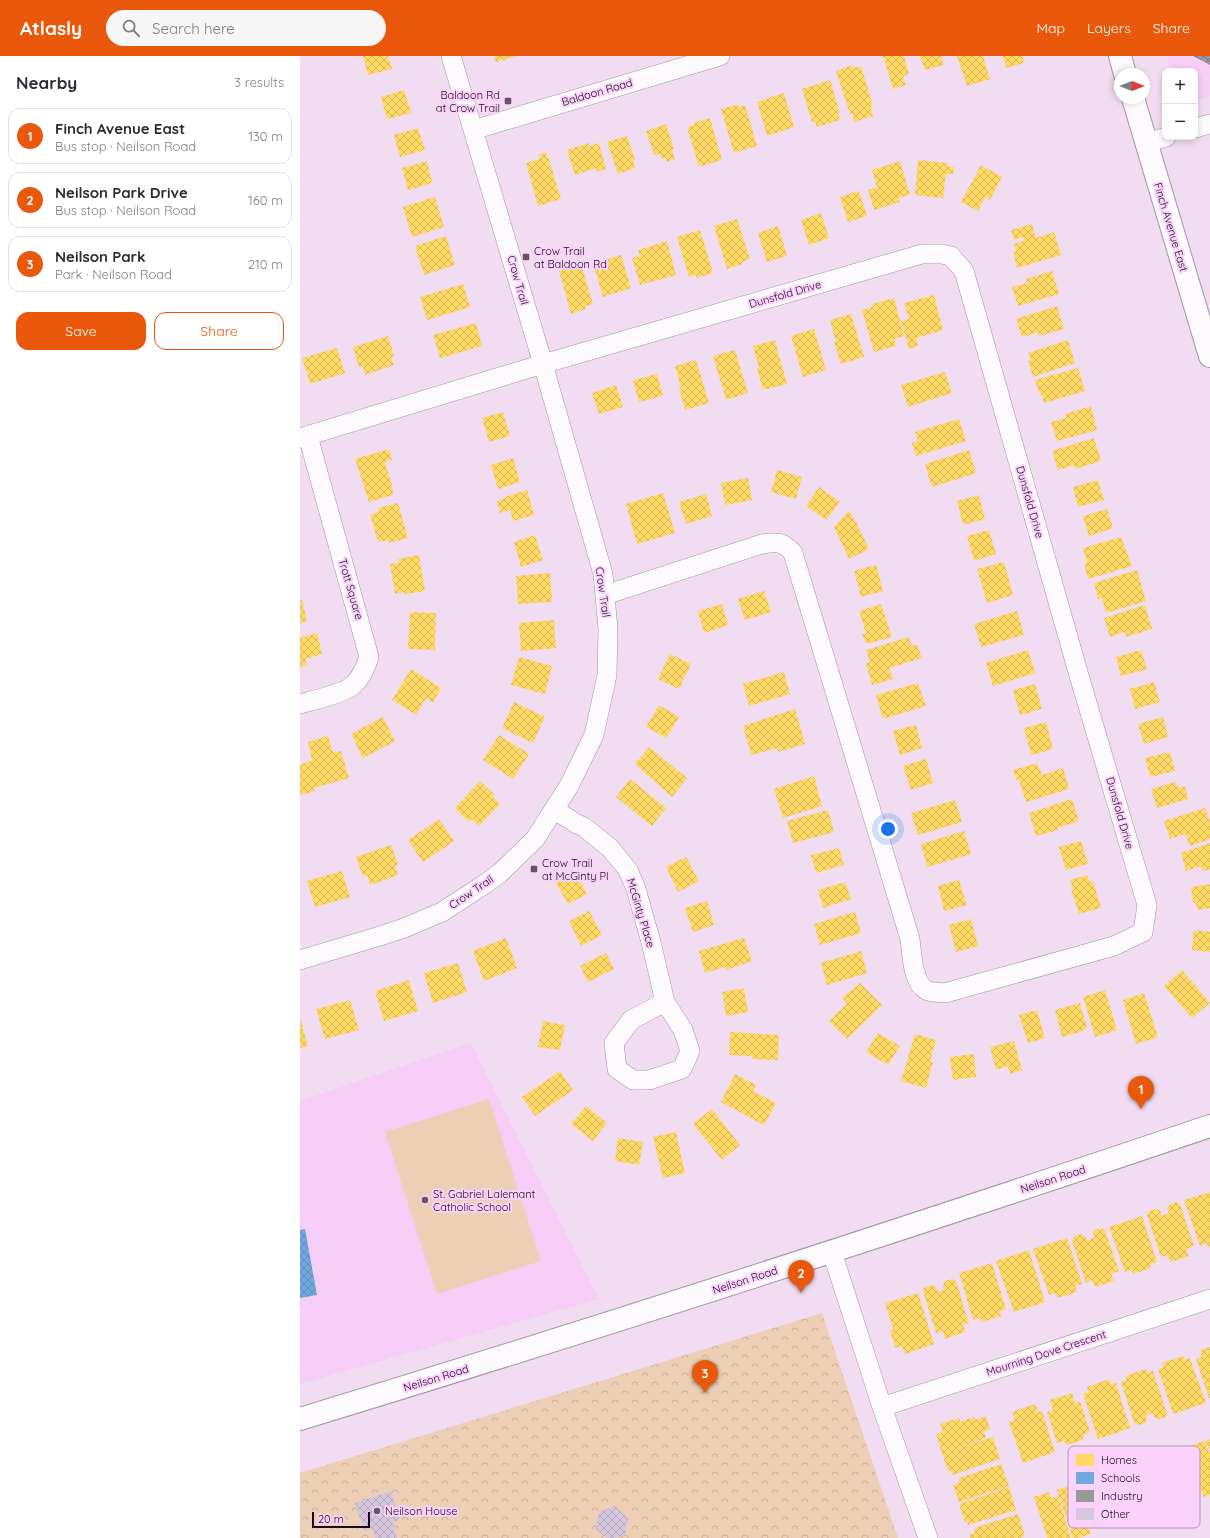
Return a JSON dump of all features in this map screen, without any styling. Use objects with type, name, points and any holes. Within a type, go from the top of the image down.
[{"type":"main road","points":[[1120,56],[1123,68]]},
{"type":"main road","name":"Finch Avenue East","points":[[1136,104],[1156,140],[1210,356]]},
{"type":"main road","name":"Neilson Road","points":[[300,1419],[495,1360],[832,1252],[1210,1126]]},
{"type":"street","name":"Crow Trail","points":[[300,960],[404,928],[442,912],[486,884],[536,839],[570,786],[594,735],[607,675],[608,629],[603,574],[451,56]]},
{"type":"street","name":"Baldoon Road","points":[[473,130],[720,56]]},
{"type":"street","points":[[1198,127],[1210,124]]},
{"type":"street","name":"Dunsfold Drive","points":[[542,364],[922,254],[942,254],[951,256],[964,271],[1078,671],[1147,905],[1143,932],[1114,946],[945,992],[926,990],[920,984],[914,971],[910,939],[793,554],[787,547],[778,542],[762,544],[605,595]]},
{"type":"street","name":"Trott Square","points":[[300,704],[348,689],[358,680],[365,670],[369,657],[304,437],[542,364]]},
{"type":"street","name":"McGinty Place","points":[[555,810],[576,824],[584,827],[610,848],[628,870],[636,890],[651,942],[665,1002],[683,1030],[690,1051],[682,1069],[649,1080],[633,1080],[617,1069],[614,1043],[631,1020],[665,1002]]},
{"type":"street","points":[[832,1252],[882,1407],[928,1538]]},
{"type":"street","name":"Mourning Dove Crescent","points":[[882,1407],[1210,1299]]},
{"type":"shaded area","points":[[1167,56],[1210,56],[1210,96],[1198,100],[1198,68],[1170,68]]},
{"type":"shaded area","name":"St. Gabriel Lalemant Catholic School","points":[[471,1043],[599,1299],[300,1384],[300,1101]]},
{"type":"green space","points":[[489,1099],[541,1261],[437,1294],[385,1132]]},
{"type":"green space","points":[[822,1313],[898,1538],[300,1538],[300,1473]]},
{"type":"building: Homes","points":[[363,56],[388,56],[392,69],[368,75]]},
{"type":"building: Homes","points":[[494,56],[517,56],[496,62]]},
{"type":"building: Homes","points":[[883,56],[904,56],[909,74],[903,76],[906,85],[893,89]]},
{"type":"building: Homes","points":[[920,56],[941,56],[944,65],[925,70]]},
{"type":"building: Homes","points":[[957,56],[983,56],[990,79],[967,86]]},
{"type":"building: Homes","points":[[1003,56],[1022,56],[1024,63],[1006,68]]},
{"type":"building: Homes","points":[[853,65],[854,68],[861,66],[873,106],[871,107],[873,116],[854,122],[836,71]]},
{"type":"building: Homes","points":[[830,80],[840,113],[838,113],[840,120],[817,127],[815,121],[812,122],[802,89]]},
{"type":"building: Homes","points":[[404,90],[411,113],[387,119],[381,97]]},
{"type":"building: Homes","points":[[784,93],[794,127],[767,136],[757,102]]},
{"type":"building: Homes","points":[[738,104],[738,107],[745,105],[757,146],[734,153],[721,109]]},
{"type":"building: Homes","points":[[710,118],[722,160],[699,167],[687,127],[694,125],[693,123]]},
{"type":"building: Homes","points":[[666,124],[674,149],[672,150],[675,159],[667,162],[666,158],[662,159],[660,154],[654,155],[646,131]]},
{"type":"building: Homes","points":[[418,128],[425,150],[400,157],[394,135]]},
{"type":"building: Homes","points":[[627,136],[635,160],[633,161],[635,168],[618,174],[607,142]]},
{"type":"building: Homes","points":[[588,143],[589,146],[599,143],[606,169],[597,172],[596,168],[575,175],[567,150]]},
{"type":"building: Homes","points":[[546,152],[561,199],[538,206],[526,163],[540,159],[538,155]]},
{"type":"building: Homes","points":[[918,160],[948,163],[947,166],[954,167],[953,174],[946,174],[943,198],[915,195]]},
{"type":"building: Homes","points":[[427,161],[432,183],[408,190],[402,168]]},
{"type":"building: Homes","points":[[900,161],[910,195],[898,198],[900,202],[874,210],[868,190],[877,187],[872,170]]},
{"type":"building: Homes","points":[[981,165],[1002,177],[990,200],[985,197],[978,211],[961,202]]},
{"type":"building: Homes","points":[[859,191],[867,216],[848,222],[840,197]]},
{"type":"building: Homes","points":[[435,197],[444,227],[412,237],[403,207]]},
{"type":"building: Homes","points":[[821,213],[829,238],[809,245],[801,220]]},
{"type":"building: Homes","points":[[737,219],[750,259],[742,262],[742,264],[727,269],[714,226]]},
{"type":"building: Homes","points":[[1032,224],[1036,238],[1054,232],[1061,255],[1017,268],[1013,252],[1016,252],[1014,244],[1024,241],[1023,237],[1014,240],[1011,230]]},
{"type":"building: Homes","points":[[778,226],[787,256],[767,262],[758,233]]},
{"type":"building: Homes","points":[[700,230],[713,273],[697,278],[696,275],[689,277],[677,237]]},
{"type":"building: Homes","points":[[446,236],[455,265],[424,275],[415,246]]},
{"type":"building: Homes","points":[[667,241],[676,275],[640,285],[632,258],[640,256],[638,250]]},
{"type":"building: Homes","points":[[621,255],[631,288],[603,297],[593,263]]},
{"type":"building: Homes","points":[[581,264],[593,304],[585,306],[586,309],[571,314],[559,271]]},
{"type":"building: Homes","points":[[1052,271],[1059,294],[1018,306],[1012,287],[1027,283],[1026,279]]},
{"type":"building: Homes","points":[[463,284],[470,307],[427,320],[420,297]]},
{"type":"building: Homes","points":[[934,295],[943,330],[916,338],[918,346],[909,349],[901,321],[909,319],[904,303]]},
{"type":"building: Homes","points":[[894,298],[904,336],[894,339],[896,346],[874,352],[862,310],[873,307],[872,304]]},
{"type":"building: Homes","points":[[1057,306],[1064,329],[1039,336],[1038,332],[1022,337],[1016,319]]},
{"type":"building: Homes","points":[[851,314],[864,357],[841,364],[834,342],[836,342],[830,320]]},
{"type":"building: Homes","points":[[476,323],[482,346],[440,358],[433,335]]},
{"type":"building: Homes","points":[[814,329],[826,370],[803,377],[791,336]]},
{"type":"building: Homes","points":[[388,336],[394,356],[391,357],[394,365],[365,375],[363,366],[359,367],[353,347]]},
{"type":"building: Homes","points":[[775,340],[787,384],[763,390],[753,346]]},
{"type":"building: Homes","points":[[1068,340],[1075,363],[1033,377],[1028,361],[1031,360],[1028,353]]},
{"type":"building: Homes","points":[[337,348],[345,373],[310,384],[302,358]]},
{"type":"building: Homes","points":[[735,350],[748,393],[726,400],[713,356]]},
{"type":"building: Homes","points":[[696,360],[709,403],[685,410],[675,366]]},
{"type":"building: Homes","points":[[1078,368],[1085,391],[1044,403],[1035,380]]},
{"type":"building: Homes","points":[[945,372],[952,393],[908,407],[901,385]]},
{"type":"building: Homes","points":[[657,374],[663,396],[639,402],[633,380]]},
{"type":"building: Homes","points":[[616,385],[623,407],[599,414],[592,393]]},
{"type":"building: Homes","points":[[1091,406],[1097,430],[1057,441],[1051,422],[1066,418],[1065,414]]},
{"type":"building: Homes","points":[[503,412],[510,436],[489,442],[482,418]]},
{"type":"building: Homes","points":[[959,419],[966,441],[916,456],[912,443],[918,441],[915,432]]},
{"type":"building: Homes","points":[[1094,438],[1101,461],[1075,469],[1074,465],[1058,470],[1052,451]]},
{"type":"building: Homes","points":[[389,449],[392,460],[385,462],[393,495],[369,502],[355,459]]},
{"type":"building: Homes","points":[[969,450],[976,473],[932,487],[925,464]]},
{"type":"building: Homes","points":[[513,458],[520,482],[498,489],[491,465]]},
{"type":"building: Homes","points":[[777,470],[802,477],[796,499],[771,492]]},
{"type":"building: Homes","points":[[748,478],[752,500],[725,505],[721,483]]},
{"type":"building: Homes","points":[[1098,480],[1104,500],[1078,507],[1073,487]]},
{"type":"building: Homes","points":[[819,487],[840,502],[826,520],[806,506]]},
{"type":"building: Homes","points":[[527,490],[534,515],[513,521],[510,510],[500,513],[497,501]]},
{"type":"building: Homes","points":[[663,493],[675,533],[637,544],[626,504]]},
{"type":"building: Homes","points":[[706,494],[712,516],[686,524],[679,502]]},
{"type":"building: Homes","points":[[979,495],[985,519],[963,525],[957,501]]},
{"type":"building: Homes","points":[[398,503],[408,538],[389,543],[387,540],[378,542],[370,515],[379,512],[378,508]]},
{"type":"building: Homes","points":[[1107,509],[1113,528],[1089,536],[1083,516]]},
{"type":"building: Homes","points":[[849,511],[869,549],[849,559],[834,527]]},
{"type":"building: Homes","points":[[989,530],[996,554],[974,561],[967,536]]},
{"type":"building: Homes","points":[[535,535],[543,560],[521,567],[514,542]]},
{"type":"building: Homes","points":[[1121,537],[1132,566],[1088,579],[1084,564],[1087,563],[1083,548]]},
{"type":"building: Homes","points":[[419,555],[425,591],[395,594],[390,564],[399,563],[398,559]]},
{"type":"building: Homes","points":[[1004,562],[1013,595],[987,603],[977,569]]},
{"type":"building: Homes","points":[[876,565],[883,591],[861,597],[854,571]]},
{"type":"building: Homes","points":[[1137,570],[1146,601],[1106,613],[1102,598],[1098,599],[1094,583]]},
{"type":"building: Homes","points":[[550,573],[552,602],[518,604],[516,576]]},
{"type":"building: Homes","points":[[764,591],[771,612],[745,620],[738,599]]},
{"type":"building: Homes","points":[[300,600],[302,600],[307,621],[300,623]]},
{"type":"building: Homes","points":[[722,604],[728,625],[704,633],[698,611]]},
{"type":"building: Homes","points":[[881,604],[892,637],[866,644],[862,634],[866,633],[859,611]]},
{"type":"building: Homes","points":[[1145,605],[1152,629],[1126,637],[1125,632],[1110,637],[1104,618]]},
{"type":"building: Homes","points":[[1017,611],[1024,635],[981,647],[974,624]]},
{"type":"building: Homes","points":[[410,612],[436,613],[435,650],[408,649]]},
{"type":"building: Homes","points":[[554,620],[556,648],[521,651],[519,623]]},
{"type":"building: Homes","points":[[317,633],[322,654],[305,659],[307,665],[300,667],[300,638]]},
{"type":"building: Homes","points":[[909,637],[911,646],[917,644],[922,658],[889,668],[893,679],[872,685],[866,664],[870,662],[866,650]]},
{"type":"building: Homes","points":[[1028,650],[1035,673],[993,686],[986,663]]},
{"type":"building: Homes","points":[[1141,650],[1147,669],[1121,676],[1116,657]]},
{"type":"building: Homes","points":[[670,654],[691,664],[679,689],[658,679]]},
{"type":"building: Homes","points":[[519,657],[552,666],[545,694],[511,685]]},
{"type":"building: Homes","points":[[411,669],[441,688],[433,703],[426,698],[416,715],[392,700]]},
{"type":"building: Homes","points":[[784,672],[790,694],[749,706],[743,684]]},
{"type":"building: Homes","points":[[1154,682],[1160,702],[1135,709],[1130,689]]},
{"type":"building: Homes","points":[[918,683],[926,706],[883,719],[876,695]]},
{"type":"building: Homes","points":[[1035,684],[1042,709],[1020,715],[1013,690]]},
{"type":"building: Homes","points":[[514,702],[545,717],[533,743],[502,728]]},
{"type":"building: Homes","points":[[659,705],[679,717],[666,738],[646,727]]},
{"type":"building: Homes","points":[[795,709],[805,744],[778,752],[777,748],[751,755],[743,726]]},
{"type":"building: Homes","points":[[383,717],[395,741],[363,758],[351,734]]},
{"type":"building: Homes","points":[[1163,717],[1168,737],[1144,744],[1138,724]]},
{"type":"building: Homes","points":[[1046,722],[1053,749],[1031,755],[1024,728]]},
{"type":"building: Homes","points":[[916,725],[922,748],[900,755],[893,731]]},
{"type":"building: Homes","points":[[499,735],[529,754],[513,779],[483,760]]},
{"type":"building: Homes","points":[[328,736],[333,753],[341,751],[349,778],[314,788],[315,791],[300,795],[300,765],[312,760],[308,742]]},
{"type":"building: Homes","points":[[649,747],[687,778],[672,797],[635,764]]},
{"type":"building: Homes","points":[[1170,752],[1175,771],[1150,777],[1145,758]]},
{"type":"building: Homes","points":[[926,759],[933,783],[911,790],[903,766]]},
{"type":"building: Homes","points":[[1037,763],[1042,775],[1063,768],[1069,789],[1026,802],[1019,780],[1017,781],[1013,770]]},
{"type":"building: Homes","points":[[814,776],[822,806],[783,818],[774,789]]},
{"type":"building: Homes","points":[[630,779],[666,808],[652,826],[616,797]]},
{"type":"building: Homes","points":[[480,781],[495,795],[493,797],[500,804],[479,826],[472,819],[469,822],[455,808]]},
{"type":"building: Homes","points":[[1176,782],[1178,788],[1185,786],[1188,799],[1157,808],[1151,789]]},
{"type":"building: Homes","points":[[1072,799],[1079,821],[1057,828],[1058,830],[1036,836],[1029,813]]},
{"type":"building: Homes","points":[[955,800],[962,822],[918,835],[911,813]]},
{"type":"building: Homes","points":[[1205,808],[1210,823],[1210,839],[1190,846],[1185,834],[1170,839],[1164,821]]},
{"type":"building: Homes","points":[[828,810],[834,832],[793,843],[787,821]]},
{"type":"building: Homes","points":[[439,819],[454,841],[423,862],[408,840]]},
{"type":"building: Homes","points":[[964,831],[971,854],[927,867],[921,844]]},
{"type":"building: Homes","points":[[1081,841],[1088,864],[1066,870],[1059,847]]},
{"type":"building: Homes","points":[[1210,843],[1210,869],[1203,871],[1201,866],[1186,871],[1181,853]]},
{"type":"building: Homes","points":[[391,845],[398,864],[395,866],[398,875],[370,885],[367,875],[363,877],[356,857]]},
{"type":"building: Homes","points":[[839,848],[844,865],[816,873],[811,855]]},
{"type":"building: Homes","points":[[686,857],[699,881],[678,892],[666,867]]},
{"type":"building: Homes","points":[[342,871],[350,897],[315,907],[307,881]]},
{"type":"building: Homes","points":[[575,872],[587,894],[568,904],[556,883]]},
{"type":"building: Homes","points":[[1087,875],[1090,882],[1093,881],[1101,908],[1079,914],[1071,889],[1073,888],[1070,880]]},
{"type":"building: Homes","points":[[959,880],[967,905],[944,911],[938,886]]},
{"type":"building: Homes","points":[[845,882],[851,899],[823,908],[818,890]]},
{"type":"building: Homes","points":[[1210,884],[1210,908],[1197,910],[1196,903],[1193,903],[1191,887]]},
{"type":"building: Homes","points":[[707,901],[714,925],[693,932],[685,908]]},
{"type":"building: Homes","points":[[589,911],[602,935],[581,946],[569,921]]},
{"type":"building: Homes","points":[[855,912],[861,933],[820,945],[814,924]]},
{"type":"building: Homes","points":[[971,919],[978,946],[956,952],[949,925]]},
{"type":"building: Homes","points":[[1194,930],[1210,932],[1210,952],[1192,950]]},
{"type":"building: Homes","points":[[506,938],[517,968],[484,981],[473,951]]},
{"type":"building: Homes","points":[[744,938],[752,961],[726,970],[725,967],[705,973],[699,951]]},
{"type":"building: Homes","points":[[861,951],[867,973],[827,985],[821,963]]},
{"type":"building: Homes","points":[[606,953],[614,969],[588,982],[580,966]]},
{"type":"building: Homes","points":[[458,963],[467,992],[433,1003],[424,973]]},
{"type":"building: Homes","points":[[1182,970],[1210,1003],[1192,1018],[1164,986]]},
{"type":"building: Homes","points":[[409,980],[418,1011],[384,1021],[375,991]]},
{"type":"building: Homes","points":[[860,983],[882,1005],[847,1039],[829,1021],[847,1003],[842,998]]},
{"type":"building: Homes","points":[[744,988],[748,1012],[726,1016],[722,992]]},
{"type":"building: Homes","points":[[1105,990],[1117,1030],[1095,1037],[1083,997]]},
{"type":"building: Homes","points":[[1144,993],[1158,1037],[1136,1044],[1123,1000]]},
{"type":"building: Homes","points":[[350,1000],[359,1030],[325,1039],[316,1009]]},
{"type":"building: Homes","points":[[1080,1003],[1087,1028],[1080,1032],[1062,1037],[1055,1010]]},
{"type":"building: Homes","points":[[1037,1010],[1045,1038],[1028,1043],[1019,1015]]},
{"type":"building: Homes","points":[[300,1018],[308,1046],[300,1048]]},
{"type":"building: Homes","points":[[543,1021],[565,1025],[560,1050],[538,1047]]},
{"type":"building: Homes","points":[[730,1032],[779,1035],[778,1060],[754,1059],[752,1056],[729,1055]]},
{"type":"building: Homes","points":[[878,1033],[900,1046],[888,1065],[866,1052]]},
{"type":"building: Homes","points":[[915,1034],[936,1040],[930,1062],[933,1062],[926,1088],[901,1081]]},
{"type":"building: Homes","points":[[1014,1041],[1022,1070],[1010,1074],[1008,1066],[996,1070],[990,1047]]},
{"type":"building: Homes","points":[[974,1054],[976,1077],[953,1080],[950,1057]]},
{"type":"building: Homes","points":[[560,1071],[573,1090],[535,1116],[522,1097]]},
{"type":"building: Homes","points":[[735,1074],[756,1085],[753,1091],[776,1103],[764,1125],[721,1102]]},
{"type":"building: Homes","points":[[586,1106],[607,1123],[593,1141],[571,1124]]},
{"type":"building: Homes","points":[[712,1109],[740,1145],[722,1160],[693,1124]]},
{"type":"building: Homes","points":[[676,1132],[685,1173],[663,1178],[653,1137]]},
{"type":"building: Homes","points":[[618,1138],[643,1142],[639,1165],[615,1161]]},
{"type":"building: Homes","points":[[1210,1192],[1210,1247],[1208,1248],[1207,1243],[1200,1246],[1184,1200]]},
{"type":"building: Homes","points":[[1176,1202],[1180,1204],[1194,1246],[1186,1249],[1189,1256],[1170,1262],[1168,1255],[1161,1257],[1147,1215],[1149,1211],[1156,1209],[1160,1210],[1162,1216],[1169,1213],[1167,1209],[1169,1205]]},
{"type":"building: Homes","points":[[1142,1216],[1157,1262],[1150,1264],[1151,1268],[1133,1274],[1132,1270],[1125,1272],[1109,1227]]},
{"type":"building: Homes","points":[[1102,1228],[1105,1230],[1119,1271],[1111,1274],[1114,1281],[1095,1287],[1092,1280],[1086,1283],[1072,1241],[1074,1236],[1081,1234],[1086,1237],[1087,1241],[1094,1238],[1094,1230]]},
{"type":"building: Homes","points":[[1067,1238],[1082,1284],[1075,1286],[1077,1292],[1057,1298],[1055,1293],[1049,1295],[1033,1249]]},
{"type":"building: Homes","points":[[1029,1250],[1045,1302],[1014,1312],[996,1261]]},
{"type":"building: Homes","points":[[992,1263],[1006,1309],[1000,1311],[1001,1316],[982,1322],[980,1318],[973,1320],[959,1273]]},
{"type":"building: Homes","points":[[952,1279],[956,1281],[969,1323],[963,1325],[965,1332],[945,1339],[943,1331],[936,1333],[923,1291],[924,1288],[932,1285],[936,1287],[938,1292],[944,1290],[943,1286],[945,1281]]},
{"type":"building: Homes","points":[[918,1293],[934,1344],[905,1354],[902,1346],[895,1348],[890,1330],[893,1329],[885,1303]]},
{"type":"building: Homes","points":[[1210,1347],[1210,1401],[1196,1359],[1202,1357],[1200,1350]]},
{"type":"building: Homes","points":[[1183,1356],[1185,1360],[1190,1358],[1206,1403],[1173,1414],[1158,1369],[1164,1367],[1162,1363]]},
{"type":"building: Homes","points":[[1146,1369],[1148,1373],[1153,1371],[1167,1413],[1166,1417],[1158,1419],[1154,1417],[1152,1413],[1146,1415],[1147,1419],[1145,1423],[1138,1425],[1134,1423],[1121,1382],[1127,1380],[1125,1376]]},
{"type":"building: Homes","points":[[1109,1379],[1111,1384],[1116,1383],[1130,1428],[1098,1439],[1083,1394],[1089,1392],[1087,1387]]},
{"type":"building: Homes","points":[[1072,1393],[1075,1403],[1080,1401],[1090,1432],[1084,1434],[1083,1440],[1067,1445],[1064,1441],[1057,1443],[1047,1412],[1053,1410],[1050,1400]]},
{"type":"building: Homes","points":[[1035,1404],[1038,1412],[1042,1411],[1055,1452],[1023,1463],[1009,1422],[1015,1420],[1012,1412]]},
{"type":"building: Homes","points":[[986,1416],[990,1429],[984,1431],[986,1438],[942,1453],[936,1434],[943,1432],[940,1424],[959,1418],[960,1422],[974,1417],[975,1420]]},
{"type":"building: Homes","points":[[993,1437],[1000,1459],[952,1475],[951,1470],[948,1471],[942,1453]]},
{"type":"building: Homes","points":[[1210,1439],[1210,1451],[1206,1441]]},
{"type":"building: Homes","points":[[1205,1441],[1210,1455],[1210,1495],[1204,1497],[1200,1490],[1200,1446],[1189,1446]]},
{"type":"building: Homes","points":[[1001,1464],[1009,1486],[959,1502],[953,1485],[960,1482],[959,1478]]},
{"type":"building: Homes","points":[[1068,1486],[1068,1523],[1057,1490]]},
{"type":"building: Homes","points":[[1009,1487],[1016,1510],[968,1525],[967,1521],[965,1522],[959,1504]]},
{"type":"building: Homes","points":[[1049,1492],[1051,1498],[1058,1496],[1071,1538],[1047,1538],[1034,1497]]},
{"type":"building: Homes","points":[[1018,1514],[1025,1536],[1019,1538],[970,1538],[969,1535],[975,1533],[974,1528]]},
{"type":"building: Homes","points":[[1070,1528],[1089,1528],[1091,1534],[1073,1538]]},
{"type":"building: Schools","points":[[305,1229],[317,1295],[300,1298],[300,1230]]},
{"type":"building: Industry","points":[[1193,56],[1210,56],[1210,65]]},
{"type":"building: Other","name":"Neilson House","points":[[391,1491],[400,1520],[392,1522],[397,1538],[375,1538],[372,1528],[364,1531],[355,1503]]},
{"type":"building: Other","points":[[615,1506],[628,1518],[625,1535],[616,1538],[607,1538],[596,1529],[599,1512]]},
{"type":"place","name":"Baldoon Rd at Crow Trail","points":[[508,101]]},
{"type":"place","name":"Crow Trail at Baldoon Rd","points":[[526,257]]},
{"type":"place","name":"Crow Trail at McGinty Pl","points":[[534,869]]},
{"type":"place","name":"Finch Avenue East","points":[[1141,1109]]},
{"type":"place","name":"St. Gabriel Lalemant Catholic School","points":[[425,1200]]},
{"type":"place","name":"Neilson Park Drive","points":[[801,1293]]},
{"type":"place","name":"Neilson Park","points":[[705,1393]]},
{"type":"place","name":"Neilson House","points":[[377,1511]]}]
